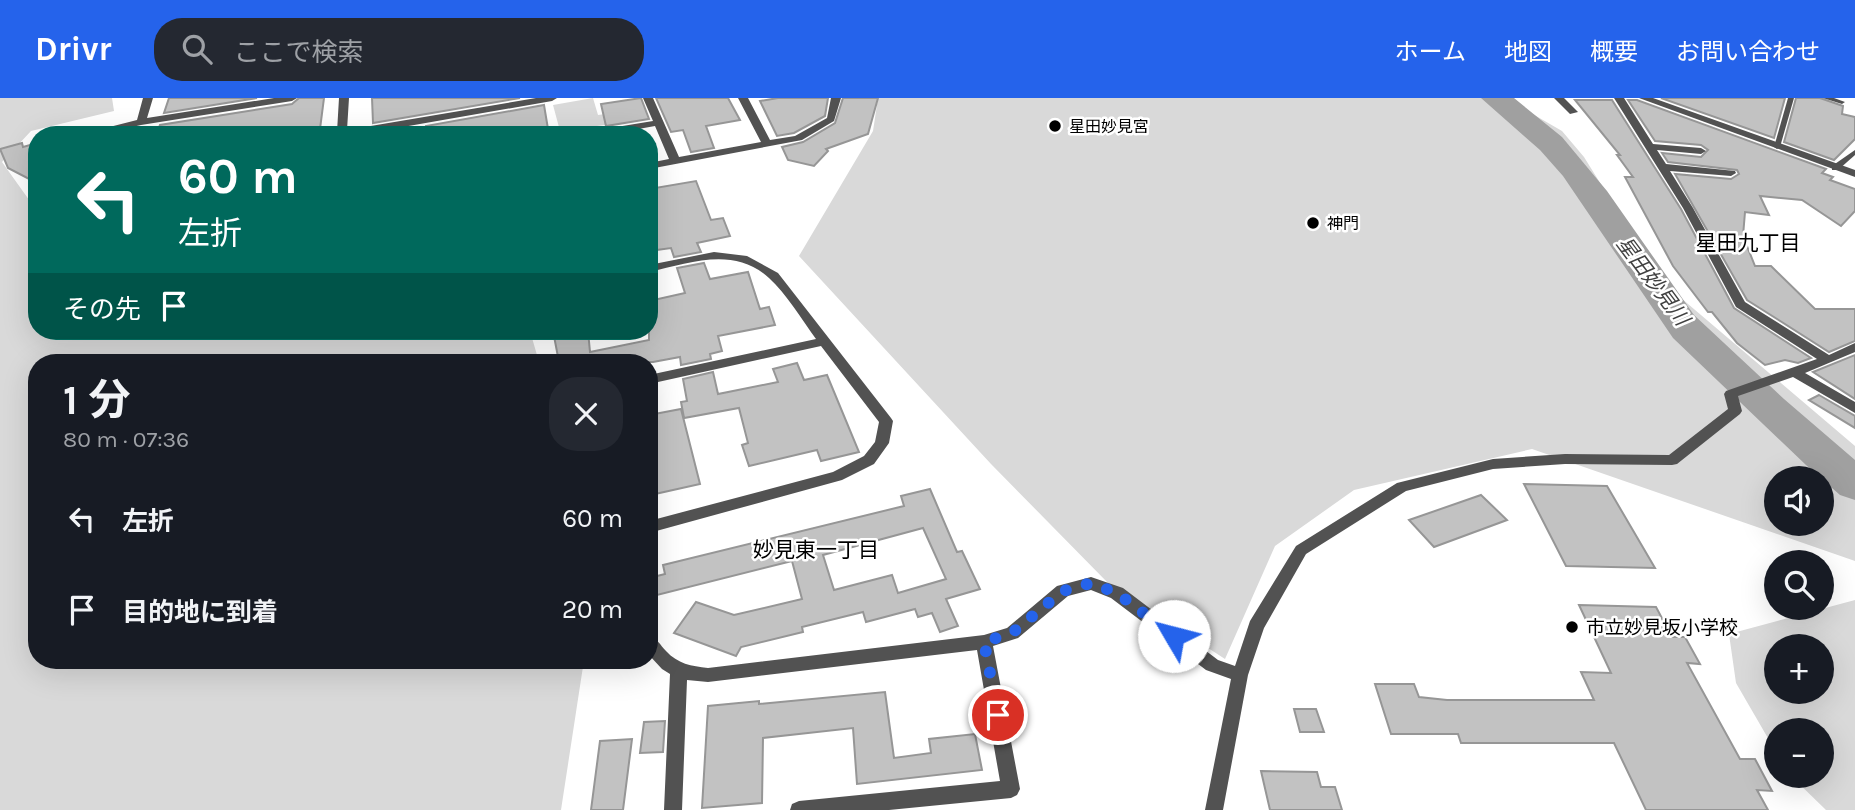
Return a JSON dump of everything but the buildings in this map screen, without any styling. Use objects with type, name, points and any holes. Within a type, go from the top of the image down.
[{"type":"street","points":[[141,122],[148,98]]},
{"type":"street","points":[[123,126],[292,98]]},
{"type":"street","points":[[341,126],[344,98]]},
{"type":"street","points":[[387,126],[552,98]]},
{"type":"street","points":[[648,98],[675,161]]},
{"type":"street","points":[[743,98],[767,144]]},
{"type":"street","points":[[658,164],[798,138],[831,119],[836,98]]},
{"type":"street","points":[[1559,98],[1573,112]]},
{"type":"street","points":[[1619,98],[1663,167],[1740,304],[1828,360]]},
{"type":"street","points":[[1644,98],[1855,174]]},
{"type":"street","points":[[635,126],[657,122]]},
{"type":"street","points":[[1651,147],[1701,151]]},
{"type":"street","points":[[1663,167],[1731,173]]},
{"type":"street","points":[[658,267],[714,255],[734,255],[754,260],[774,275],[886,421],[882,443],[869,460],[836,476],[658,525]]},
{"type":"street","points":[[658,378],[824,341]]},
{"type":"street","points":[[1214,810],[1240,675],[1256,625],[1301,550],[1402,486],[1493,464],[1565,459],[1672,460],[1735,411],[1731,394],[1851,354]]},
{"type":"street","points":[[1794,372],[1855,408]]},
{"type":"street","points":[[658,655],[679,672],[708,675],[984,642],[1012,633],[1063,591],[1091,583],[1117,593],[1212,666],[1240,675]]},
{"type":"street","points":[[799,810],[1011,789],[984,642]]},
{"type":"street","points":[[673,810],[679,672]]},
{"type":"lane","points":[[1777,147],[1791,98]]},
{"type":"lane","points":[[1826,98],[1842,102]]},
{"type":"lane","points":[[1835,167],[1855,152]]},
{"type":"shaded area","points":[[0,98],[112,98],[114,111],[52,126],[28,126],[28,134],[2,162],[28,198],[28,340],[533,340],[537,354],[28,354],[28,669],[583,669],[561,810],[0,810]]},
{"type":"shaded area","points":[[593,98],[598,115],[638,110],[641,120],[597,126],[559,126],[553,105]]},
{"type":"shaded area","points":[[878,98],[1505,98],[1562,131],[1584,157],[1661,281],[1855,446],[1855,561],[1834,554],[1834,550],[1823,550],[1783,536],[1834,536],[1834,466],[1764,466],[1764,529],[1532,449],[1354,490],[1275,546],[1225,659],[1108,583],[991,464],[799,256],[873,131]]},
{"type":"shaded area","points":[[1855,600],[1855,810],[1826,810],[1803,788],[1834,788],[1834,718],[1764,718],[1764,731],[1736,683],[1729,634],[1781,620],[1834,620],[1834,606]]},
{"type":"waterway","name":"星田妙見川","points":[[1495,98],[1525,119],[1551,143],[1574,170],[1686,329],[1770,409],[1855,484]]},
{"type":"place","name":"星田妙見宮","points":[[1055,126]]},
{"type":"place","name":"神門","points":[[1313,223]]},
{"type":"place","name":"市立妙見坂小学校","points":[[1572,627]]},
{"type":"district","name":"星田九丁目","points":[[1748,243]]},
{"type":"district","name":"妙見東一丁目","points":[[816,550]]},
{"type":"route","points":[[998,715],[984,642],[1012,633],[1063,591],[1091,583],[1117,593],[1174,636]]}]
